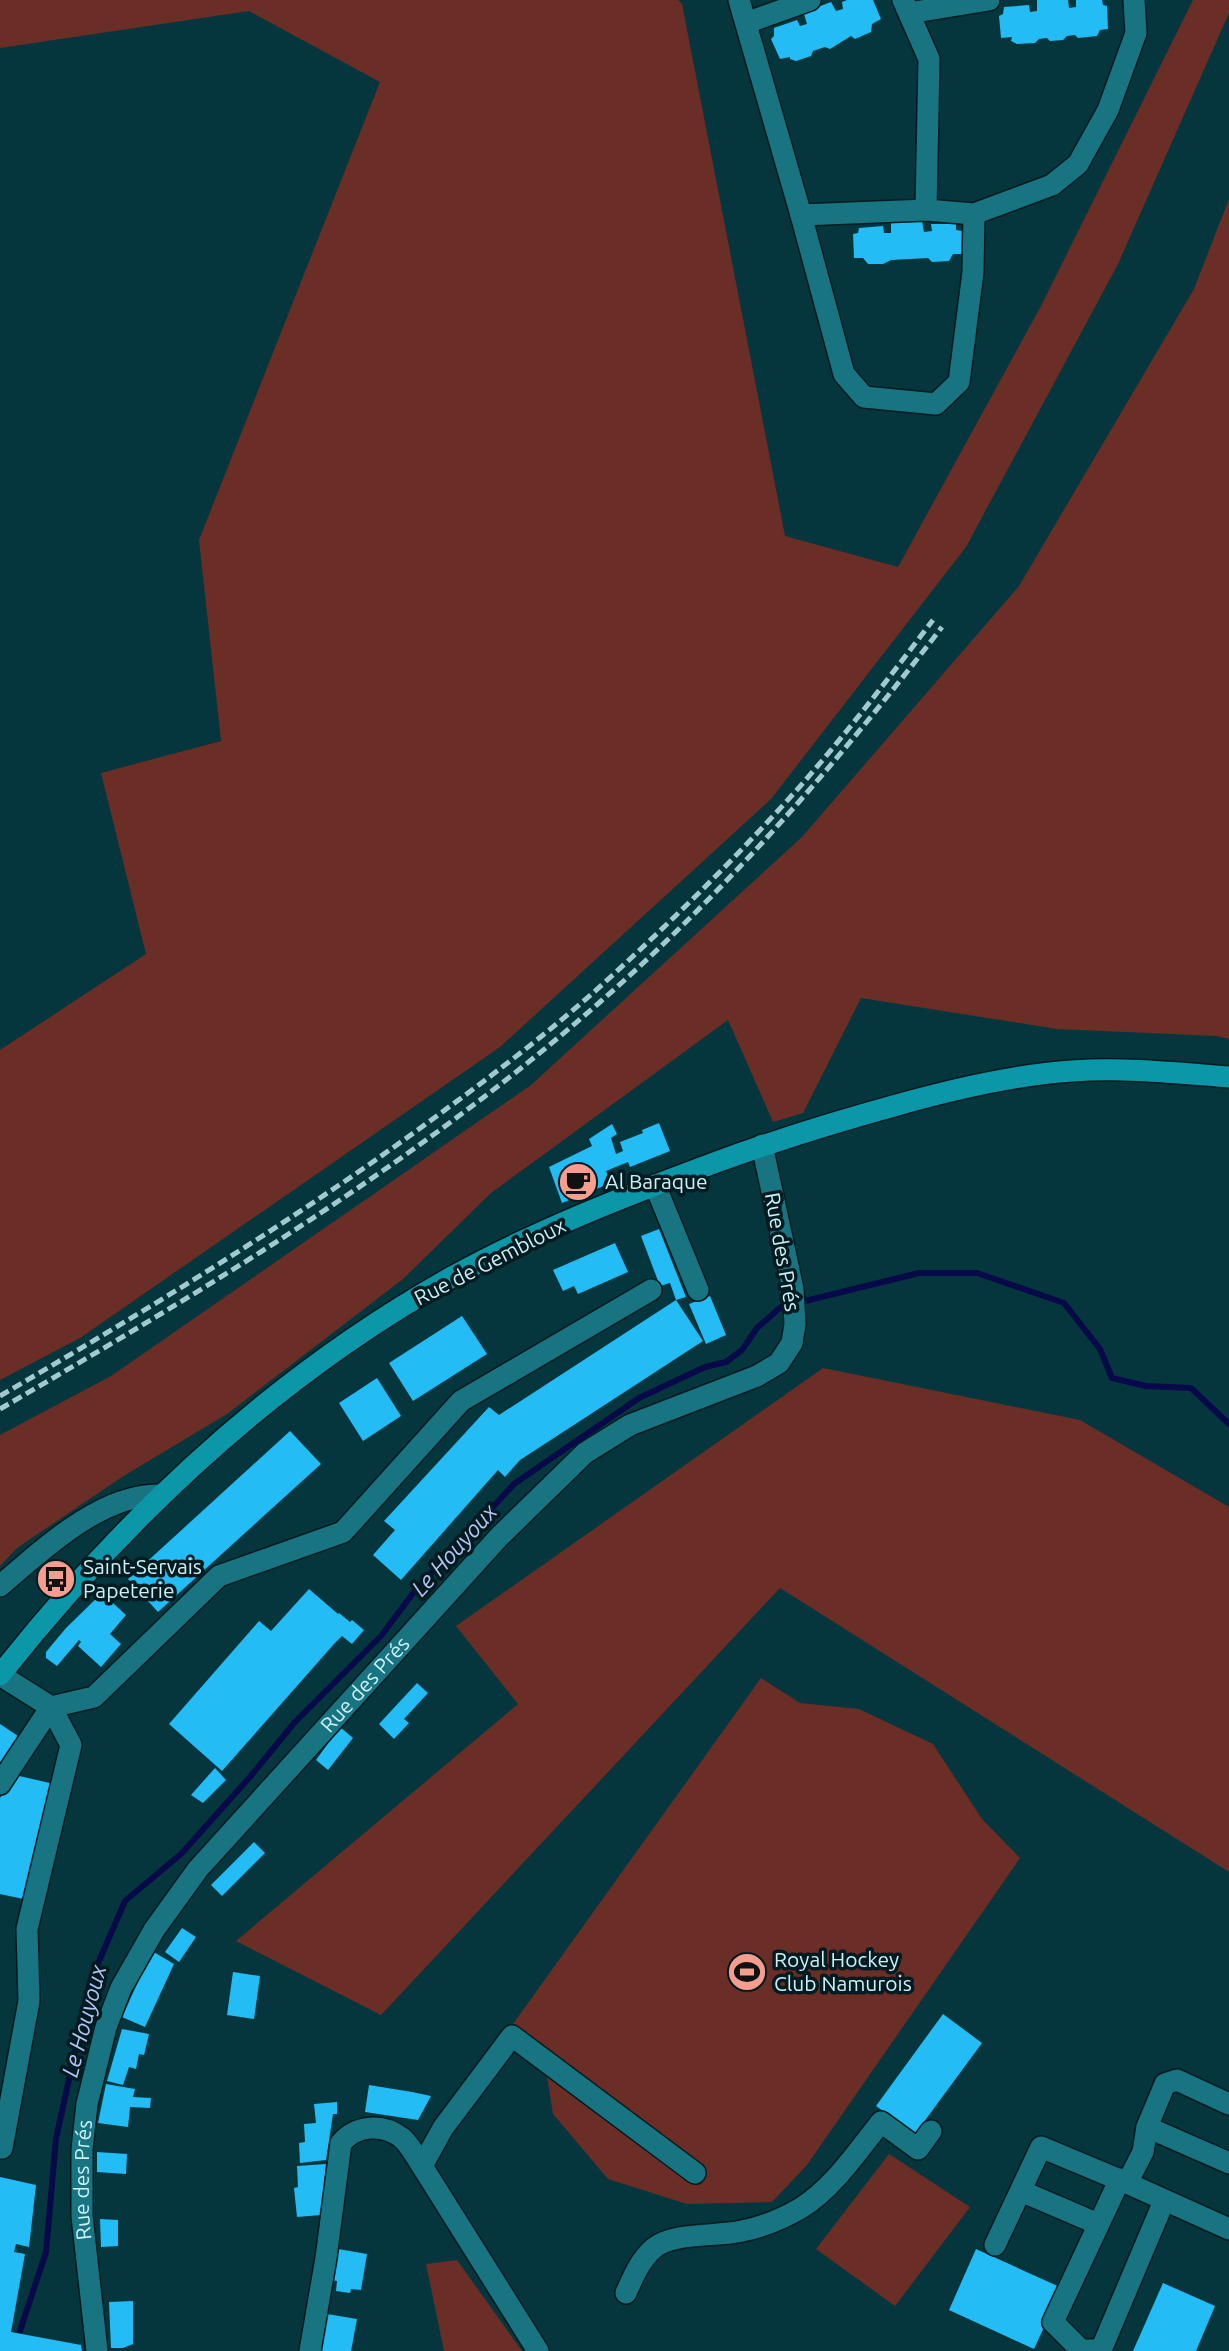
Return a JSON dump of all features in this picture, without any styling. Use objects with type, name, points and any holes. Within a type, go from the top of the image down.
[{"type":"main road","name":"Rue de Gembloux","points":[[0,1675],[99,1557],[161,1495],[271,1398],[383,1319],[492,1256],[655,1185],[762,1145],[885,1108],[1004,1079],[1074,1070],[1229,1077]]},
{"type":"street","points":[[739,0],[844,374],[864,397],[936,404],[959,382],[973,272],[974,214]]},
{"type":"street","points":[[746,23],[810,0]]},
{"type":"street","points":[[926,210],[929,59],[906,7],[989,0]]},
{"type":"street","points":[[801,215],[926,210],[974,214],[1052,185],[1078,164],[1108,110],[1136,33],[1134,0]]},
{"type":"street","name":"Rue des Prés","points":[[97,2351],[82,2216],[82,2149],[87,2104],[106,2027],[121,1988],[154,1930],[198,1869],[499,1537],[585,1453],[630,1425],[757,1376],[779,1363],[792,1343],[795,1324],[793,1289],[762,1145]]},
{"type":"street","points":[[655,1185],[698,1290]]},
{"type":"street","points":[[0,1784],[51,1707],[94,1697],[219,1576],[343,1532],[461,1401],[651,1290]]},
{"type":"street","points":[[0,1586],[54,1543],[107,1507],[130,1497],[161,1495]]},
{"type":"street","points":[[0,1675],[51,1707],[72,1745],[27,1929],[29,2001],[2,2148]]},
{"type":"street","points":[[422,2166],[443,2128],[512,2036],[695,2173]]},
{"type":"street","points":[[1164,2201],[1101,2350],[1081,2350],[1053,2322],[1098,2224],[1143,2152],[1147,2127],[1166,2084],[1177,2080],[1229,2104]]},
{"type":"street","points":[[625,2293],[639,2265],[654,2248],[667,2241],[741,2231],[778,2220],[802,2207],[839,2175],[881,2122],[918,2149],[931,2131]]},
{"type":"street","points":[[1147,2127],[1229,2162]]},
{"type":"street","points":[[310,2351],[326,2258],[341,2143],[356,2129],[384,2128],[403,2138],[538,2351]]},
{"type":"street","points":[[995,2245],[1041,2147],[1229,2228]]},
{"type":"street","points":[[1021,2191],[1098,2224]]},
{"type":"shaded area","points":[[0,0],[678,0],[682,4],[785,536],[898,567],[1041,306],[1193,0],[1229,0],[1229,13],[1118,264],[966,547],[771,799],[500,1047],[80,1338],[0,1380],[0,1050],[146,954],[101,773],[221,741],[199,540],[380,82],[249,11],[0,48]]},
{"type":"shaded area","points":[[1229,199],[1229,1039],[1216,1036],[1057,1029],[861,998],[803,1113],[773,1122],[728,1020],[491,1193],[403,1279],[227,1414],[122,1477],[17,1548],[0,1566],[0,1435],[111,1376],[531,1085],[802,837],[1019,586],[1194,289]]},
{"type":"shaded area","points":[[823,1368],[1080,1420],[1229,1507],[1229,1872],[780,1588],[381,2015],[236,1941],[518,1704],[456,1626]]},
{"type":"shaded area","name":"Royal Hockey Club Namurois","points":[[761,1678],[800,1703],[859,1709],[933,1744],[982,1819],[1020,1858],[807,2165],[772,2202],[687,2204],[608,2179],[553,2114],[543,2051],[513,2024]]},
{"type":"shaded area","points":[[889,2154],[970,2207],[895,2306],[816,2249]]},
{"type":"shaded area","points":[[457,2260],[522,2351],[444,2351],[426,2264]]},
{"type":"building","points":[[873,0],[881,19],[872,24],[871,32],[855,39],[851,36],[830,49],[825,47],[813,51],[811,56],[796,61],[790,57],[780,59],[771,39],[774,36],[774,28],[797,20],[800,26],[807,24],[805,12],[831,2],[836,11],[843,9],[842,2]]},
{"type":"building","points":[[1037,0],[1068,0],[1069,8],[1076,7],[1076,0],[1102,0],[1103,5],[1107,6],[1108,29],[1100,30],[1097,36],[1078,38],[1075,35],[1050,41],[1047,38],[1039,39],[1035,43],[1017,44],[1011,41],[1012,37],[1001,38],[999,16],[1003,14],[1004,7],[1029,5],[1030,12],[1037,11]]},
{"type":"building","points":[[891,221],[922,221],[924,232],[932,231],[931,224],[956,224],[956,230],[962,231],[962,254],[953,254],[949,261],[932,262],[928,258],[891,260],[883,264],[868,264],[863,258],[854,258],[853,234],[858,233],[859,228],[883,226],[884,233],[891,233]]},
{"type":"building","points":[[659,1123],[670,1151],[630,1167],[628,1162],[606,1171],[611,1183],[562,1203],[549,1167],[592,1146],[589,1139],[612,1124],[617,1134],[611,1138],[616,1154],[623,1151],[620,1142]]},
{"type":"building","points":[[659,1229],[686,1297],[676,1300],[670,1283],[660,1286],[641,1236]]},
{"type":"building","points":[[615,1243],[628,1272],[578,1294],[574,1286],[563,1291],[553,1270]]},
{"type":"building","points":[[710,1296],[726,1335],[706,1344],[689,1304]]},
{"type":"building","points":[[676,1300],[703,1341],[520,1460],[505,1477],[498,1470],[401,1580],[373,1555],[395,1530],[384,1521],[489,1407],[499,1415]]},
{"type":"building","points":[[462,1316],[487,1354],[413,1401],[389,1363]]},
{"type":"building","points":[[377,1378],[401,1416],[363,1441],[339,1403]]},
{"type":"building","points":[[290,1431],[321,1464],[158,1612],[128,1579]]},
{"type":"building","points":[[309,1589],[338,1614],[350,1622],[352,1620],[364,1630],[352,1644],[342,1636],[222,1771],[169,1724],[259,1621],[271,1631]]},
{"type":"building","points":[[102,1593],[126,1615],[110,1634],[121,1644],[101,1667],[78,1646],[81,1642],[79,1640],[57,1666],[46,1658],[46,1652],[66,1628]]},
{"type":"building","points":[[417,1683],[428,1693],[404,1719],[409,1723],[394,1739],[379,1724]]},
{"type":"building","points":[[0,1724],[24,1740],[0,1776]]},
{"type":"building","points":[[340,1727],[353,1738],[328,1770],[316,1760]]},
{"type":"building","points":[[215,1768],[226,1780],[203,1803],[191,1795]]},
{"type":"building","points":[[15,1775],[54,1784],[28,1900],[0,1894],[0,1798]]},
{"type":"building","points":[[254,1842],[265,1853],[222,1896],[211,1885]]},
{"type":"building","points":[[182,1928],[196,1937],[179,1962],[165,1952]]},
{"type":"building","points":[[152,1951],[174,1964],[145,2027],[122,2017]]},
{"type":"building","points":[[233,1972],[260,1976],[254,2019],[227,2015]]},
{"type":"building","points":[[943,2014],[982,2043],[915,2134],[876,2106]]},
{"type":"building","points":[[122,2029],[149,2034],[144,2055],[139,2054],[136,2069],[129,2067],[123,2085],[107,2081]]},
{"type":"building","points":[[106,2084],[135,2089],[133,2097],[151,2098],[150,2108],[130,2107],[128,2127],[98,2123]]},
{"type":"building","points":[[369,2085],[431,2096],[418,2120],[365,2112]]},
{"type":"building","points":[[337,2102],[337,2114],[333,2114],[326,2160],[300,2163],[299,2143],[305,2142],[304,2124],[316,2123],[314,2104]]},
{"type":"building","points":[[97,2152],[127,2154],[126,2174],[97,2172]]},
{"type":"building","points":[[326,2164],[321,2215],[297,2217],[294,2188],[298,2187],[297,2166]]},
{"type":"building","points":[[0,2177],[36,2185],[29,2247],[16,2244],[14,2252],[25,2254],[11,2332],[81,2345],[82,2351],[0,2351]]},
{"type":"building","points":[[100,2219],[118,2220],[118,2246],[101,2247]]},
{"type":"building","points":[[338,2249],[367,2254],[361,2290],[351,2289],[350,2293],[336,2291],[337,2281],[332,2280]]},
{"type":"building","points":[[976,2249],[1062,2288],[1034,2349],[949,2310]]},
{"type":"building","points":[[1163,2283],[1215,2306],[1196,2351],[1133,2351]]},
{"type":"building","points":[[133,2301],[133,2344],[123,2348],[111,2348],[109,2302]]},
{"type":"building","points":[[327,2314],[357,2319],[351,2351],[320,2351]]},
{"type":"waterway","name":"Le Houyoux","points":[[20,2331],[46,2252],[56,2139],[90,1982],[125,1901],[181,1854],[295,1722],[381,1636],[414,1592],[514,1484],[639,1398],[705,1367],[726,1362],[742,1350],[757,1328],[781,1307],[919,1273],[977,1273],[1064,1303],[1100,1349],[1112,1378],[1146,1386],[1191,1388],[1229,1424]]},
{"type":"railway","points":[[0,1396],[272,1230],[451,1106],[554,1026],[594,992],[708,883],[795,792],[933,620]]},
{"type":"railway","points":[[0,1409],[156,1317],[310,1220],[459,1116],[600,1002],[693,915],[780,823],[863,727],[942,627]]},
{"type":"place","name":"Al Baraque","points":[[578,1182]]},
{"type":"place","name":"Saint-Servais Papeterie","points":[[56,1579]]},
{"type":"place","name":"Royal Hockey Club Namurois","points":[[747,1972]]}]
